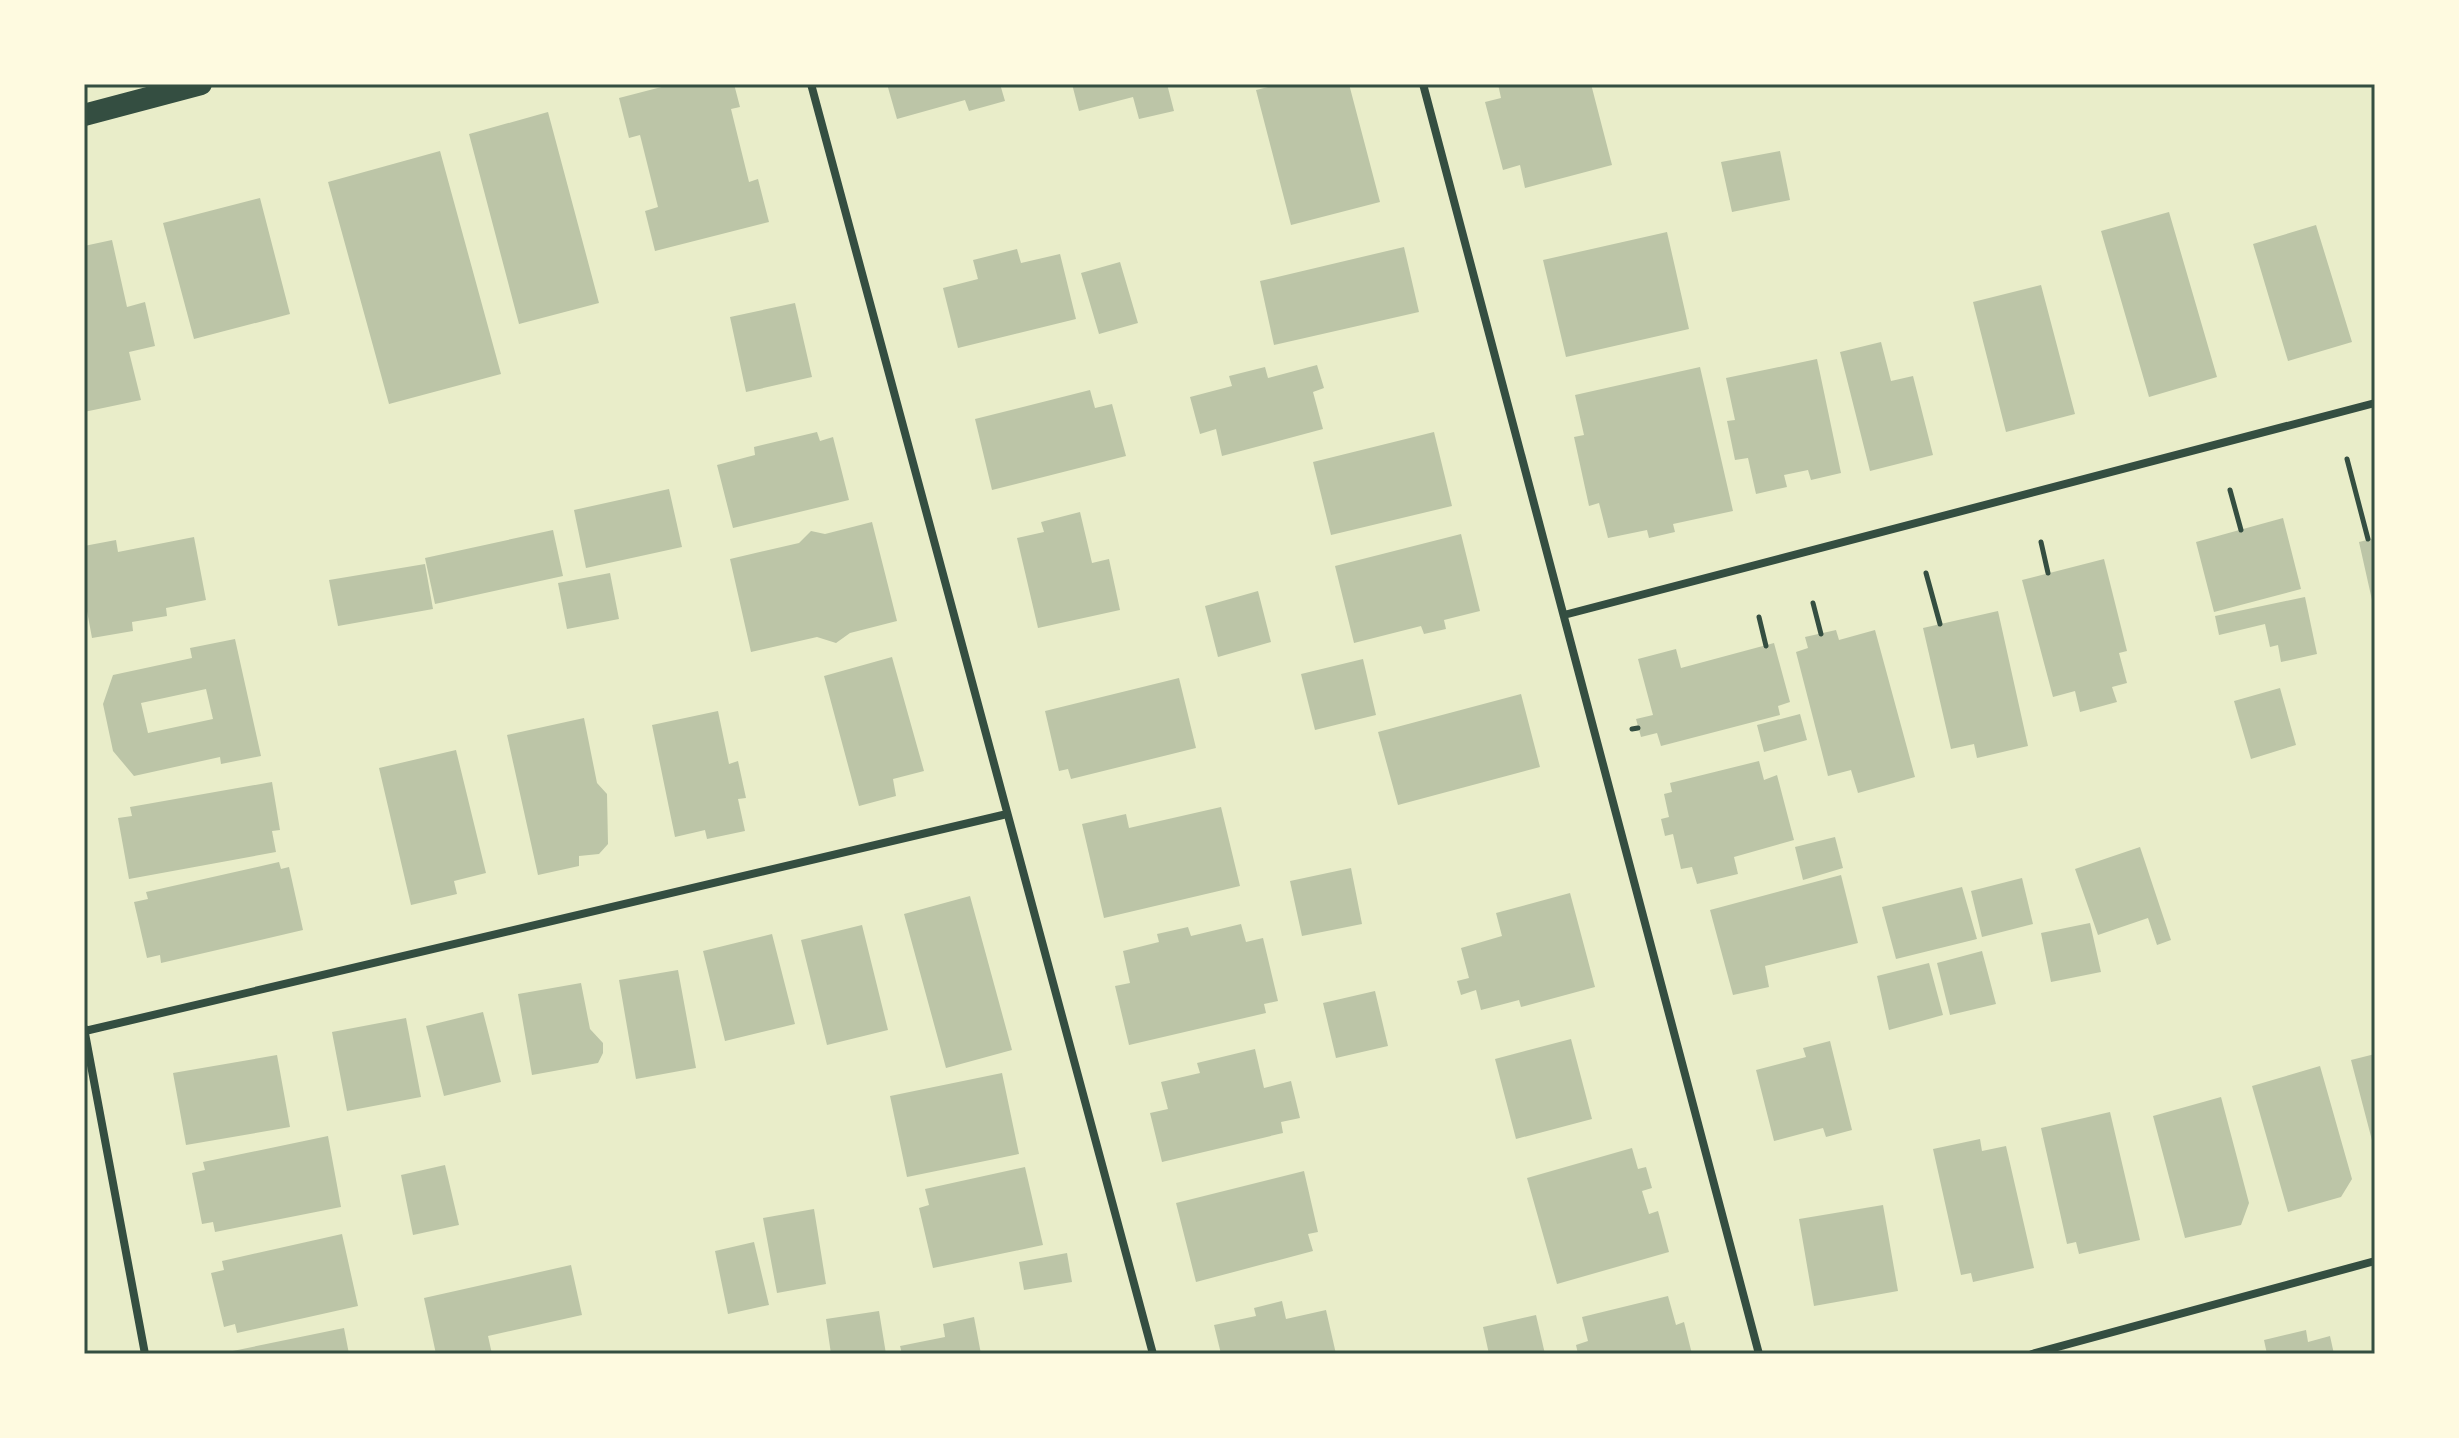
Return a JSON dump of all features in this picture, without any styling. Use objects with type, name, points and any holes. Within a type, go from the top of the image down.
[{"type":"highway","points":[[84,115],[201,84]]},
{"type":"street","points":[[811,84],[1153,1354]]},
{"type":"street","points":[[1423,84],[1759,1354]]},
{"type":"street","points":[[1564,615],[2375,403]]},
{"type":"street","points":[[145,1354],[84,1029],[1007,814]]},
{"type":"street","points":[[2032,1354],[2375,1261]]},
{"type":"path","points":[[2347,459],[2368,539]]},
{"type":"path","points":[[2230,490],[2241,530]]},
{"type":"path","points":[[2041,542],[2048,573]]},
{"type":"path","points":[[1926,573],[1940,624]]},
{"type":"path","points":[[1813,603],[1821,634]]},
{"type":"path","points":[[1759,617],[1766,646]]},
{"type":"building","points":[[673,84],[734,84],[740,107],[731,109],[749,182],[758,179],[769,222],[655,251],[645,211],[658,207],[640,135],[629,138],[619,98]]},
{"type":"building","points":[[887,84],[1000,84],[1005,101],[969,111],[965,100],[897,119]]},
{"type":"building","points":[[1072,84],[1167,84],[1174,111],[1139,119],[1133,97],[1079,111]]},
{"type":"building","points":[[1280,84],[1349,84],[1380,202],[1291,225],[1256,90]]},
{"type":"building","points":[[1498,84],[1591,84],[1612,165],[1525,188],[1520,165],[1503,170],[1485,102],[1501,98]]},
{"type":"building","points":[[548,112],[599,303],[519,324],[469,134]]},
{"type":"building","points":[[440,151],[501,374],[389,404],[328,182]]},
{"type":"building","points":[[1780,151],[1790,200],[1732,212],[1721,162]]},
{"type":"building","points":[[260,198],[290,314],[194,339],[163,223]]},
{"type":"building","points":[[2169,212],[2217,377],[2149,397],[2101,231]]},
{"type":"building","points":[[2316,225],[2352,342],[2288,361],[2253,244]]},
{"type":"building","points":[[1667,232],[1689,329],[1566,357],[1543,260]]},
{"type":"building","points":[[112,240],[127,307],[145,302],[155,346],[129,352],[141,400],[84,412],[84,246]]},
{"type":"building","points":[[1404,247],[1419,312],[1274,345],[1260,281]]},
{"type":"building","points":[[1017,249],[1021,263],[1060,254],[1076,319],[958,348],[943,288],[978,279],[973,260]]},
{"type":"building","points":[[1120,262],[1138,323],[1099,334],[1081,273]]},
{"type":"building","points":[[2041,285],[2075,414],[2006,432],[1973,302]]},
{"type":"building","points":[[795,303],[812,377],[746,392],[730,317]]},
{"type":"building","points":[[1881,342],[1891,381],[1913,376],[1933,455],[1870,471],[1840,352]]},
{"type":"building","points":[[1817,359],[1841,473],[1811,480],[1808,470],[1784,475],[1787,487],[1756,494],[1748,458],[1735,460],[1727,421],[1735,420],[1726,378]]},
{"type":"building","points":[[1317,365],[1324,388],[1313,392],[1323,429],[1222,456],[1216,429],[1200,434],[1190,397],[1232,386],[1229,376],[1265,367],[1268,378]]},
{"type":"building","points":[[1700,367],[1733,511],[1673,524],[1675,532],[1649,538],[1647,530],[1608,538],[1599,503],[1589,506],[1574,437],[1584,435],[1575,395]]},
{"type":"building","points":[[1090,390],[1095,408],[1112,404],[1126,456],[992,490],[975,419]]},
{"type":"building","points":[[817,432],[820,441],[833,437],[849,500],[733,528],[717,465],[755,455],[754,447]]},
{"type":"building","points":[[1434,432],[1452,506],[1331,535],[1313,462]]},
{"type":"building","points":[[669,489],[682,547],[586,568],[574,510]]},
{"type":"building","points":[[1080,512],[1092,563],[1109,559],[1120,610],[1038,628],[1017,538],[1044,532],[1041,522]]},
{"type":"building","points":[[2283,518],[2301,589],[2214,612],[2196,542]]},
{"type":"building","points":[[872,522],[897,621],[850,633],[836,643],[817,637],[751,652],[730,559],[799,543],[811,531],[825,534]]},
{"type":"building","points":[[553,530],[563,576],[435,604],[425,558]]},
{"type":"building","points":[[1461,534],[1480,611],[1444,620],[1446,629],[1424,634],[1421,626],[1354,643],[1335,566]]},
{"type":"building","points":[[194,537],[206,600],[166,608],[167,616],[132,622],[133,631],[92,638],[84,595],[84,546],[116,540],[118,552]]},
{"type":"building","points":[[2375,538],[2375,609],[2374,609],[2359,542]]},
{"type":"building","points":[[2104,559],[2127,651],[2119,653],[2127,683],[2112,687],[2117,702],[2080,712],[2075,691],[2053,697],[2022,580]]},
{"type":"building","points":[[425,564],[433,609],[338,626],[329,580]]},
{"type":"building","points":[[610,573],[619,619],[567,629],[558,583]]},
{"type":"building","points":[[1258,591],[1271,642],[1218,657],[1205,606]]},
{"type":"building","points":[[2305,597],[2317,654],[2281,662],[2278,645],[2270,647],[2265,624],[2219,635],[2215,616]]},
{"type":"building","points":[[1998,611],[2028,746],[1977,758],[1974,744],[1951,749],[1923,628]]},
{"type":"building","points":[[1836,630],[1839,640],[1875,630],[1915,777],[1858,793],[1851,770],[1828,776],[1796,652],[1808,648],[1805,637]]},
{"type":"building","points":[[235,639],[261,756],[221,764],[220,757],[134,776],[113,751],[103,704],[113,675],[192,658],[190,648]],"holes":[[[206,689],[213,719],[148,733],[141,703]]]},
{"type":"building","points":[[1774,643],[1790,702],[1778,706],[1780,715],[1661,746],[1657,733],[1641,737],[1636,719],[1653,715],[1638,659],[1676,649],[1681,668]]},
{"type":"building","points":[[892,657],[924,771],[893,779],[896,796],[859,806],[824,676]]},
{"type":"building","points":[[1363,659],[1376,715],[1315,730],[1301,674]]},
{"type":"building","points":[[1179,678],[1196,748],[1071,779],[1068,769],[1059,771],[1045,711]]},
{"type":"building","points":[[2280,688],[2296,745],[2251,759],[2234,701]]},
{"type":"building","points":[[1521,694],[1540,767],[1398,805],[1378,732]]},
{"type":"building","points":[[718,711],[729,764],[738,761],[746,798],[738,799],[745,831],[707,839],[705,830],[675,837],[652,725]]},
{"type":"building","points":[[1800,714],[1807,740],[1764,752],[1757,725]]},
{"type":"building","points":[[584,718],[597,783],[607,794],[608,844],[599,854],[579,856],[579,866],[538,875],[507,735]]},
{"type":"building","points":[[456,750],[486,873],[454,881],[457,894],[411,905],[379,768]]},
{"type":"building","points":[[1759,761],[1764,780],[1777,775],[1794,840],[1734,857],[1738,874],[1697,884],[1692,867],[1681,869],[1673,834],[1665,836],[1661,819],[1669,817],[1664,794],[1672,792],[1670,783]]},
{"type":"building","points":[[272,782],[280,830],[272,831],[276,852],[129,879],[118,818],[132,816],[130,807]]},
{"type":"building","points":[[1221,807],[1240,886],[1104,918],[1082,824],[1126,814],[1129,828]]},
{"type":"building","points":[[1835,837],[1843,868],[1803,880],[1795,847]]},
{"type":"building","points":[[2140,847],[2171,940],[2157,945],[2148,918],[2098,935],[2075,869]]},
{"type":"building","points":[[279,862],[281,869],[289,867],[303,930],[161,963],[160,955],[147,958],[134,902],[148,899],[146,892]]},
{"type":"building","points":[[1351,868],[1362,924],[1302,936],[1290,881]]},
{"type":"building","points":[[1841,875],[1858,943],[1765,966],[1769,987],[1733,995],[1710,910]]},
{"type":"building","points":[[2022,878],[2033,924],[1982,937],[1971,891]]},
{"type":"building","points":[[1962,887],[1977,939],[1896,959],[1882,907]]},
{"type":"building","points":[[1570,893],[1595,987],[1521,1007],[1519,1000],[1481,1010],[1476,990],[1461,995],[1457,981],[1469,978],[1461,948],[1502,936],[1496,913]]},
{"type":"building","points":[[970,896],[1012,1050],[946,1068],[904,914]]},
{"type":"building","points":[[2090,923],[2101,972],[2051,982],[2041,933]]},
{"type":"building","points":[[1241,924],[1246,942],[1263,938],[1278,1001],[1264,1004],[1266,1013],[1129,1045],[1115,986],[1130,983],[1123,951],[1159,942],[1157,934],[1188,927],[1191,936]]},
{"type":"building","points":[[862,925],[888,1030],[827,1045],[801,940]]},
{"type":"building","points":[[772,934],[795,1024],[725,1041],[703,951]]},
{"type":"building","points":[[1982,951],[1996,1004],[1950,1015],[1937,963]]},
{"type":"building","points":[[1929,963],[1943,1015],[1889,1030],[1877,976]]},
{"type":"building","points":[[678,970],[696,1068],[636,1079],[619,980]]},
{"type":"building","points":[[581,983],[590,1029],[603,1043],[603,1053],[598,1063],[532,1075],[518,994]]},
{"type":"building","points":[[1375,991],[1388,1046],[1336,1058],[1323,1003]]},
{"type":"building","points":[[483,1012],[501,1082],[444,1096],[426,1026]]},
{"type":"building","points":[[406,1018],[421,1097],[347,1111],[332,1032]]},
{"type":"building","points":[[1571,1039],[1592,1119],[1516,1139],[1495,1059]]},
{"type":"building","points":[[1830,1041],[1852,1130],[1826,1137],[1823,1128],[1774,1141],[1756,1070],[1806,1057],[1803,1048]]},
{"type":"building","points":[[1255,1049],[1264,1088],[1291,1081],[1300,1118],[1281,1122],[1283,1133],[1162,1162],[1150,1113],[1168,1109],[1161,1082],[1200,1073],[1197,1063]]},
{"type":"building","points":[[2375,1054],[2375,1148],[2374,1148],[2351,1060]]},
{"type":"building","points":[[277,1055],[290,1127],[186,1145],[173,1073]]},
{"type":"building","points":[[2320,1066],[2352,1179],[2341,1197],[2288,1212],[2252,1086]]},
{"type":"building","points":[[1002,1073],[1019,1154],[907,1177],[890,1096]]},
{"type":"building","points":[[2221,1097],[2249,1203],[2241,1225],[2185,1238],[2153,1116]]},
{"type":"building","points":[[2110,1112],[2140,1240],[2079,1254],[2076,1242],[2067,1244],[2041,1128]]},
{"type":"building","points":[[328,1136],[341,1207],[215,1232],[213,1222],[202,1224],[192,1173],[205,1170],[203,1162]]},
{"type":"building","points":[[1980,1139],[1982,1151],[2006,1146],[2034,1268],[1973,1282],[1971,1273],[1961,1275],[1933,1149]]},
{"type":"building","points":[[1632,1148],[1638,1169],[1646,1167],[1652,1188],[1642,1191],[1649,1214],[1658,1211],[1669,1252],[1557,1284],[1527,1178]]},
{"type":"building","points":[[445,1165],[459,1225],[413,1235],[401,1175]]},
{"type":"building","points":[[1025,1167],[1043,1245],[933,1268],[919,1208],[929,1205],[925,1189]]},
{"type":"building","points":[[1304,1171],[1318,1232],[1308,1234],[1313,1251],[1196,1282],[1176,1203]]},
{"type":"building","points":[[1883,1205],[1898,1291],[1814,1306],[1799,1219]]},
{"type":"building","points":[[814,1209],[826,1284],[777,1293],[763,1218]]},
{"type":"building","points":[[342,1234],[358,1306],[237,1333],[235,1324],[224,1327],[211,1273],[224,1270],[222,1261]]},
{"type":"building","points":[[754,1242],[769,1305],[728,1314],[715,1251]]},
{"type":"building","points":[[1067,1253],[1072,1282],[1024,1290],[1019,1262]]},
{"type":"building","points":[[571,1265],[582,1315],[488,1336],[492,1354],[436,1354],[424,1298]]},
{"type":"building","points":[[1668,1296],[1676,1325],[1684,1322],[1692,1354],[1578,1354],[1576,1345],[1588,1341],[1582,1317]]},
{"type":"building","points":[[1282,1301],[1286,1319],[1326,1310],[1336,1354],[1221,1354],[1214,1325],[1256,1316],[1254,1308]]},
{"type":"building","points":[[879,1311],[886,1354],[831,1354],[826,1319]]},
{"type":"building","points":[[1536,1315],[1545,1354],[1489,1354],[1483,1327]]},
{"type":"building","points":[[974,1317],[981,1354],[902,1354],[900,1346],[945,1337],[943,1324]]},
{"type":"building","points":[[344,1328],[349,1354],[223,1354],[223,1353]]},
{"type":"building","points":[[2306,1330],[2308,1342],[2330,1336],[2334,1354],[2267,1354],[2264,1340]]}]
